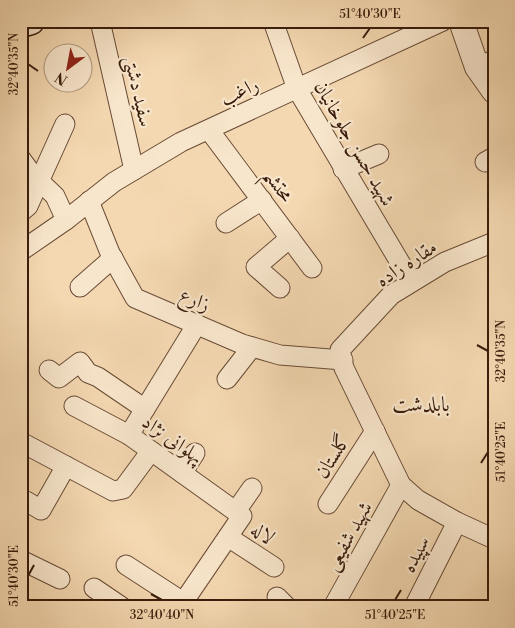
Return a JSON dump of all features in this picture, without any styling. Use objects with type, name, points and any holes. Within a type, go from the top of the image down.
[{"type":"main road","points":[[21,24],[30,21]]},
{"type":"street","name":"سفید دشتی","points":[[100,21],[134,170]]},
{"type":"street","name":"شهید حسن جلوخانیان","points":[[273,21],[296,89],[411,282]]},
{"type":"street","name":"راغب","points":[[21,251],[66,220],[114,182],[182,142],[443,21]]},
{"type":"street","points":[[461,21],[485,64],[494,91]]},
{"type":"street","points":[[21,212],[28,206],[40,182],[65,124]]},
{"type":"street","name":"محتشم","points":[[209,130],[312,268]]},
{"type":"street","points":[[343,169],[379,154]]},
{"type":"street","points":[[21,159],[40,182],[55,196],[66,220]]},
{"type":"street","points":[[226,223],[262,200]]},
{"type":"street","name":"زارع","points":[[89,202],[114,258],[135,298],[252,346],[280,355],[343,360]]},
{"type":"street","points":[[280,288],[256,267],[290,238]]},
{"type":"street","name":"مقاره زاده","points":[[343,360],[340,350],[391,295],[445,262],[494,242]]},
{"type":"street","points":[[80,287],[114,258]]},
{"type":"street","points":[[129,435],[197,324]]},
{"type":"street","points":[[226,379],[252,346]]},
{"type":"street","points":[[343,360],[344,368],[401,486],[418,500],[457,522],[494,539]]},
{"type":"street","points":[[49,370],[59,378],[80,362],[88,373],[98,377],[145,409]]},
{"type":"street","name":"پهلوانی نژاد","points":[[74,406],[129,435],[239,513]]},
{"type":"street","name":"گلستان","points":[[328,504],[375,431]]},
{"type":"street","points":[[21,442],[113,491],[123,489],[151,451]]},
{"type":"street","points":[[182,472],[195,453]]},
{"type":"street","points":[[26,501],[41,510],[66,466]]},
{"type":"street","name":"شهید شفیعی","points":[[338,605],[401,486]]},
{"type":"street","points":[[126,565],[181,604],[228,537],[252,488]]},
{"type":"street","name":"سپیده","points":[[414,607],[457,522]]},
{"type":"street","name":"لاله","points":[[228,537],[274,567]]},
{"type":"street","points":[[21,560],[60,579]]},
{"type":"street","points":[[94,588],[122,607]]},
{"type":"district","name":"بابلدشت","points":[[421,404]]}]
